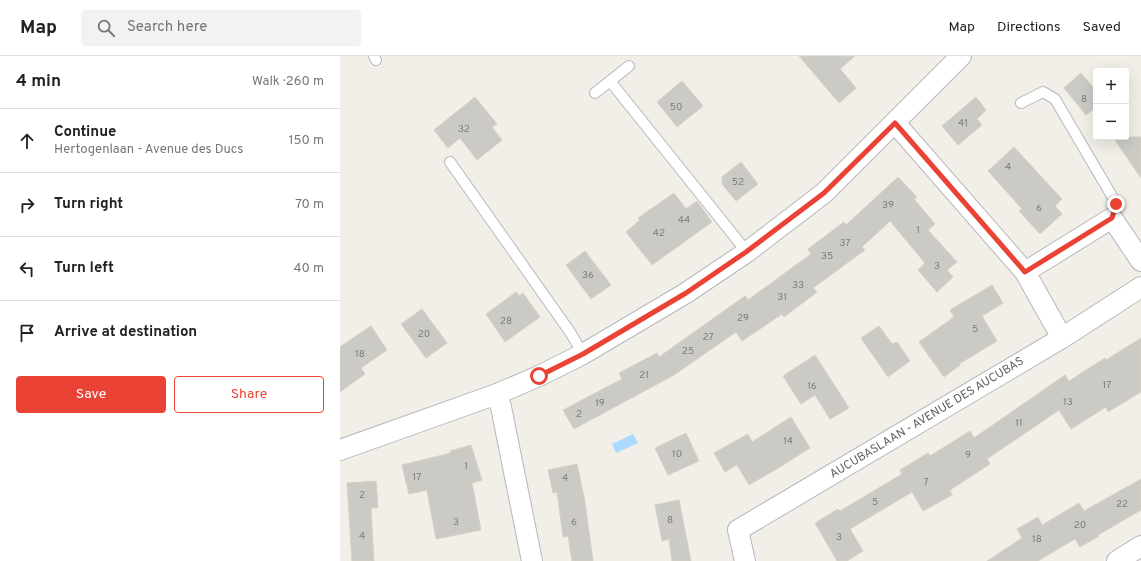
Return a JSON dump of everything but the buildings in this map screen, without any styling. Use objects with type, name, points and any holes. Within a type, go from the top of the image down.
[{"type":"street","points":[[340,450],[497,394],[539,376],[583,354],[686,293],[746,252],[824,193],[960,56]]},
{"type":"street","points":[[895,123],[1025,272],[1062,338]]},
{"type":"street","points":[[1025,272],[1112,218],[1141,261]]},
{"type":"street","name":"AUCUBASLAAN - AVENUE DES AUCUBAS","points":[[745,561],[738,530],[1062,338],[1141,287]]},
{"type":"street","points":[[497,394],[501,407],[532,561]]},
{"type":"street","points":[[1117,561],[1141,546]]},
{"type":"lane","points":[[595,93],[629,66]]},
{"type":"lane","points":[[610,81],[746,252]]},
{"type":"lane","points":[[1021,103],[1043,92],[1055,99],[1116,204],[1112,218]]},
{"type":"lane","points":[[450,162],[570,332],[583,354]]},
{"type":"water","points":[[633,434],[638,443],[616,453],[612,444]]},
{"type":"route","points":[[539,376],[583,354],[686,293],[746,252],[824,193],[895,123],[1025,272],[1112,218],[1116,204]]}]
